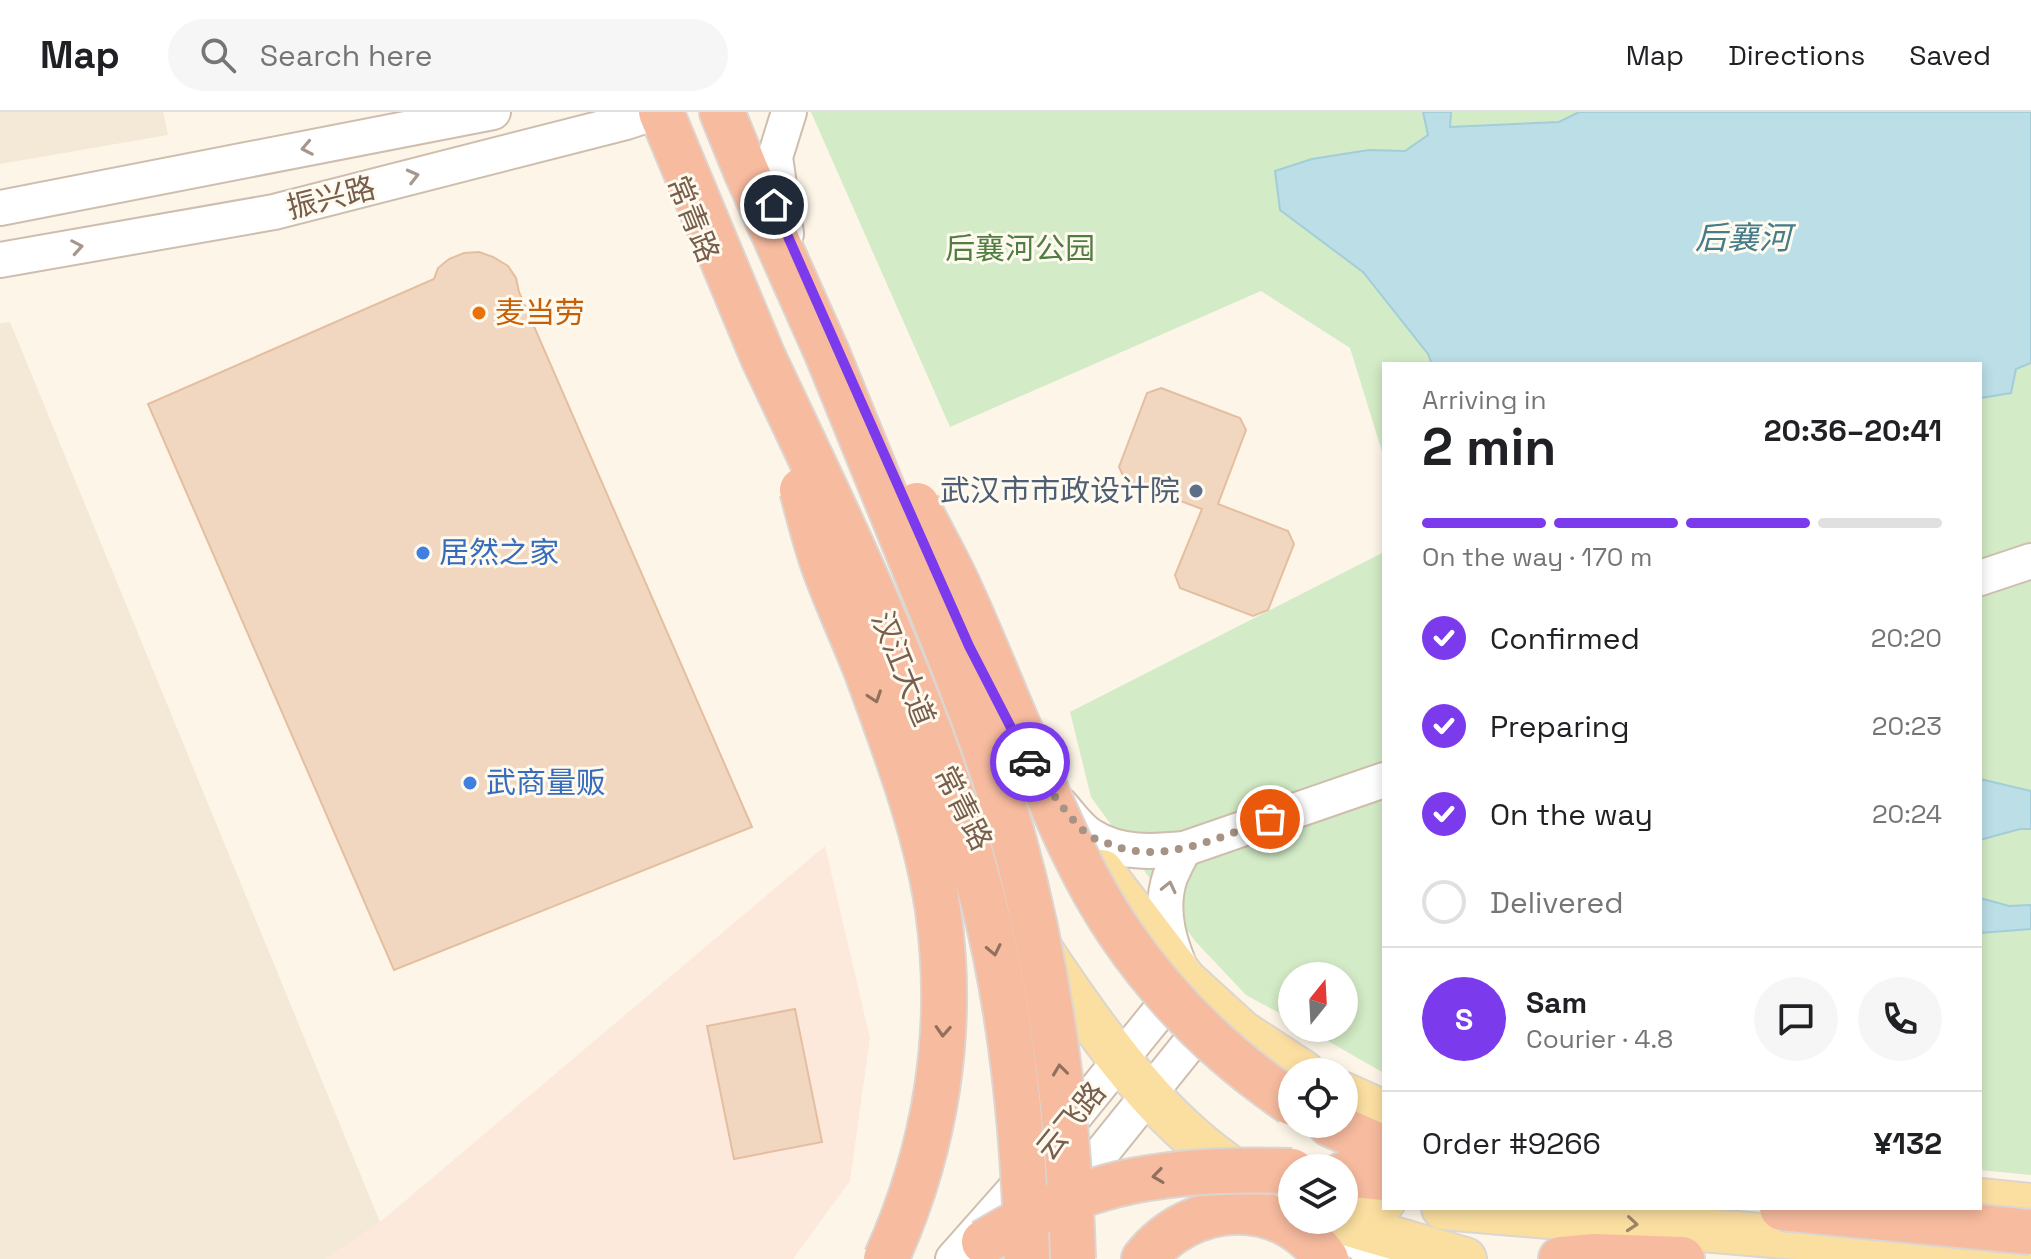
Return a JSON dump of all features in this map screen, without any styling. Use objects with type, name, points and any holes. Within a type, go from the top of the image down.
[{"type":"highway","name":"汉江大道","points":[[654,112],[848,538],[941,762],[986,916],[1011,1045],[1020,1118],[1027,1259]]},
{"type":"highway","name":"汉江大道","points":[[722,112],[827,353],[991,763],[1031,903],[1046,975],[1067,1133],[1073,1259]]},
{"type":"highway","points":[[827,353],[900,472],[960,590],[1079,863],[1112,921],[1151,974],[1198,1027],[1278,1093]]},
{"type":"highway","points":[[763,357],[823,564],[867,672],[904,780],[938,907],[945,989],[938,1085],[926,1149],[886,1259]]},
{"type":"highway","points":[[1358,1136],[1382,1147]]},
{"type":"highway","points":[[964,1259],[984,1242],[1017,1222],[1052,1205],[1118,1183],[1179,1173],[1278,1171]]},
{"type":"highway","points":[[1358,1175],[1382,1178]]},
{"type":"highway","points":[[1803,1210],[2031,1232]]},
{"type":"highway","points":[[1144,1259],[1168,1234],[1184,1224],[1201,1216],[1238,1211],[1267,1216],[1294,1228],[1310,1240],[1326,1259]]},
{"type":"highway","points":[[1561,1259],[1595,1256],[1682,1259]]},
{"type":"main road","name":"常青路","points":[[654,112],[739,330],[946,776],[1033,939],[1120,1062],[1147,1094],[1199,1144],[1240,1174],[1278,1195]]},
{"type":"main road","points":[[734,112],[969,646],[1023,751],[1119,896],[1185,980],[1242,1032],[1282,1058]]},
{"type":"main road","points":[[1358,1100],[1382,1111]]},
{"type":"main road","points":[[1240,1174],[1278,1184]]},
{"type":"main road","points":[[1358,1198],[1382,1201]]},
{"type":"main road","points":[[1982,1200],[2031,1205]]},
{"type":"main road","points":[[1467,1210],[2031,1258]]},
{"type":"main road","points":[[1358,1228],[1465,1259]]},
{"type":"street","name":"振兴路","points":[[0,208],[493,112]]},
{"type":"street","name":"振兴路","points":[[0,260],[274,212],[654,112]]},
{"type":"street","points":[[786,234],[775,157],[789,112]]},
{"type":"street","points":[[1982,577],[2031,561]]},
{"type":"street","points":[[1023,751],[1059,802],[1090,836],[1119,848],[1149,852],[1184,849],[1382,781]]},
{"type":"street","points":[[1184,849],[1171,876],[1166,894],[1166,913],[1172,950],[1185,980]]},
{"type":"street","name":"云飞路","points":[[953,1259],[1022,1181],[1185,980]]},
{"type":"street","name":"云飞路","points":[[1013,1259],[1055,1212],[1216,1010]]},
{"type":"street","points":[[1348,1234],[1381,1259]]},
{"type":"shaded area","points":[[0,112],[163,112],[168,135],[0,164]]},
{"type":"shaded area","points":[[10,322],[380,1222],[325,1259],[0,1259],[0,323]]},
{"type":"shaded area","points":[[825,846],[870,1038],[850,1181],[793,1259],[325,1259],[380,1222]]},
{"type":"green space","name":"后襄河公园","points":[[811,112],[2031,112],[2031,1175],[1982,1170],[1982,362],[1382,362],[1382,452],[1350,348],[1261,291],[950,427]]},
{"type":"green space","points":[[1382,553],[1382,1072],[1330,1042],[1358,1042],[1358,962],[1278,962],[1278,1012],[1246,995],[1195,941],[1091,797],[1070,712]]},
{"type":"water","name":"后襄河","points":[[1423,112],[1451,112],[1450,127],[1559,122],[1579,112],[2031,112],[2031,363],[2016,369],[2011,393],[1982,398],[1982,362],[1431,362],[1363,272],[1280,210],[1275,171],[1312,159],[1369,150],[1405,151],[1428,135]]},
{"type":"water","points":[[1982,779],[2031,791],[2031,829],[1982,839]]},
{"type":"water","points":[[1982,899],[2009,906],[2031,905],[2031,929],[1982,933]]},
{"type":"building","name":"居然之家","points":[[479,252],[508,266],[516,278],[519,292],[752,827],[394,970],[148,404],[434,279],[438,268],[449,259],[464,253]]},
{"type":"building","points":[[1161,388],[1240,418],[1246,430],[1218,504],[1288,531],[1294,544],[1268,610],[1253,616],[1180,588],[1175,575],[1202,509],[1125,480],[1119,467],[1147,393]]},
{"type":"building","points":[[795,1009],[822,1142],[734,1159],[707,1026]]},
{"type":"way so far","points":[[1030,762],[1059,802],[1090,836],[1119,848],[1149,852],[1184,849],[1270,819]]},
{"type":"place","name":"麦当劳","points":[[479,313]]},
{"type":"place","name":"武汉市市政设计院","points":[[1196,491]]},
{"type":"place","name":"居然之家","points":[[423,553]]},
{"type":"place","name":"武商量贩","points":[[470,783]]},
{"type":"route","points":[[774,205],[969,646],[1030,762]]}]
